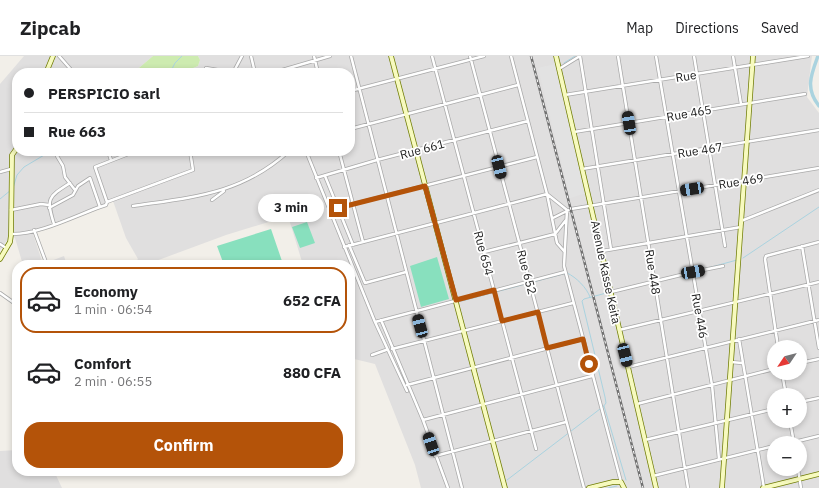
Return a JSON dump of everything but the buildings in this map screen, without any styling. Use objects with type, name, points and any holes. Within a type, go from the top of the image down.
[{"type":"street","points":[[48,68],[53,56]]},
{"type":"street","points":[[59,56],[70,68]]},
{"type":"street","points":[[236,68],[242,56]]},
{"type":"street","points":[[251,56],[254,68]]},
{"type":"street","points":[[314,56],[317,68]]},
{"type":"street","points":[[289,68],[330,56]]},
{"type":"street","points":[[350,56],[353,68]]},
{"type":"street","points":[[391,56],[505,488]]},
{"type":"street","name":"Rue 654","points":[[432,56],[536,449]]},
{"type":"street","points":[[355,89],[435,69],[471,58],[484,56]]},
{"type":"street","points":[[511,56],[553,218],[555,234],[558,243],[564,251]]},
{"type":"street","name":"Avenue Kasse Keita","points":[[556,56],[618,330],[656,488]]},
{"type":"street","points":[[559,69],[580,56],[612,249]]},
{"type":"street","name":"Rue 448","points":[[618,56],[688,488]]},
{"type":"street","name":"Rue 446","points":[[656,56],[712,385],[719,459]]},
{"type":"street","points":[[694,56],[725,246]]},
{"type":"street","points":[[733,56],[741,104]]},
{"type":"street","points":[[722,488],[754,56]]},
{"type":"street","name":"Rue","points":[[565,96],[808,56]]},
{"type":"street","name":"Rue 652","points":[[471,58],[584,488]]},
{"type":"street","points":[[355,74],[462,488]]},
{"type":"street","points":[[355,128],[518,85]]},
{"type":"street","name":"Rue 465","points":[[574,132],[805,94]]},
{"type":"street","name":"Rue 661","points":[[316,178],[377,160],[528,121]]},
{"type":"street","name":"Rue 467","points":[[582,169],[819,130]]},
{"type":"street","points":[[0,259],[7,249],[11,234],[10,188],[12,155]]},
{"type":"street","points":[[57,156],[63,166],[65,177],[75,190]]},
{"type":"street","points":[[110,156],[111,160]]},
{"type":"street","points":[[107,202],[95,167],[123,156]]},
{"type":"street","points":[[11,234],[34,230],[54,224],[106,205],[107,202],[193,170],[191,156]]},
{"type":"street","points":[[133,206],[210,195],[251,178],[273,166],[284,156]]},
{"type":"street","points":[[308,156],[349,260]]},
{"type":"street","points":[[340,156],[363,242]]},
{"type":"street","points":[[338,208],[537,157]]},
{"type":"street","name":"Rue 469","points":[[567,210],[819,168]]},
{"type":"street","points":[[0,172],[11,169]]},
{"type":"street","points":[[325,176],[365,282],[406,272]]},
{"type":"street","points":[[10,210],[41,204],[49,206],[73,195],[75,190],[90,178],[100,207]]},
{"type":"street","points":[[54,224],[49,206],[54,193],[70,183]]},
{"type":"street","points":[[212,200],[226,189]]},
{"type":"street","points":[[741,221],[819,190]]},
{"type":"street","points":[[344,247],[547,194]]},
{"type":"street","points":[[547,194],[567,210]]},
{"type":"street","points":[[553,218],[567,210]]},
{"type":"street","points":[[567,210],[564,251],[565,272],[621,482],[624,488]]},
{"type":"street","points":[[484,252],[555,234],[566,219]]},
{"type":"street","points":[[601,251],[741,227]]},
{"type":"street","points":[[34,230],[45,260]]},
{"type":"street","points":[[777,340],[765,259],[766,256],[819,242]]},
{"type":"street","points":[[0,244],[7,249]]},
{"type":"street","points":[[802,246],[819,348]]},
{"type":"street","points":[[610,292],[724,266]]},
{"type":"street","points":[[374,322],[565,272]]},
{"type":"street","points":[[355,274],[374,322],[407,391]]},
{"type":"street","points":[[618,330],[819,282]]},
{"type":"street","points":[[0,293],[12,301]]},
{"type":"street","points":[[392,349],[574,303]]},
{"type":"street","points":[[381,320],[448,488]]},
{"type":"street","points":[[628,367],[819,320]]},
{"type":"street","points":[[407,385],[583,339]]},
{"type":"street","points":[[739,339],[764,488],[819,474]]},
{"type":"street","points":[[372,355],[387,350]]},
{"type":"street","points":[[807,362],[819,359]]},
{"type":"street","points":[[731,362],[742,363]]},
{"type":"street","points":[[636,404],[767,371]]},
{"type":"street","points":[[422,420],[593,376]]},
{"type":"street","points":[[807,401],[819,398]]},
{"type":"street","points":[[645,440],[767,411]]},
{"type":"street","points":[[435,456],[566,422]]},
{"type":"street","points":[[807,439],[819,436]]},
{"type":"street","points":[[654,476],[767,447]]},
{"type":"street","points":[[799,476],[801,488]]},
{"type":"street","points":[[589,488],[613,482],[621,482]]},
{"type":"shaded area","points":[[24,56],[153,56],[139,68],[14,68]]},
{"type":"shaded area","points":[[198,56],[812,56],[807,97],[819,113],[819,488],[421,488],[415,465],[375,364],[355,359],[355,260],[301,260],[288,216],[226,235],[158,260],[137,260],[126,238],[113,201],[32,231],[42,260],[22,260],[15,238],[11,235],[0,250],[0,84],[12,70],[12,156],[355,156],[355,68],[193,68],[198,66],[200,60]]},
{"type":"shaded area","points":[[555,64],[587,193],[570,198],[538,68]]},
{"type":"shaded area","points":[[64,256],[65,260],[54,260]]},
{"type":"shaded area","points":[[12,450],[12,476],[56,476],[62,488],[0,488],[0,451]]},
{"type":"green space","points":[[153,56],[198,56],[200,60],[198,66],[193,68],[139,68]]},
{"type":"green space","points":[[307,222],[315,243],[300,248],[292,227]]},
{"type":"green space","points":[[271,229],[282,260],[222,260],[217,246]]},
{"type":"green space","points":[[437,257],[449,299],[421,307],[410,266]]},
{"type":"waterway","points":[[172,68],[182,56]]},
{"type":"waterway","points":[[564,63],[575,56]]},
{"type":"waterway","points":[[818,56],[813,69],[811,87],[812,93],[819,106]]},
{"type":"waterway","points":[[13,188],[17,175],[24,167],[43,156]]},
{"type":"waterway","points":[[0,199],[11,190]]},
{"type":"waterway","points":[[743,258],[819,207]]},
{"type":"waterway","points":[[704,269],[737,260]]},
{"type":"waterway","points":[[462,301],[567,273],[581,283],[590,297]]},
{"type":"waterway","points":[[603,407],[606,403],[605,397],[582,301],[584,299],[610,292]]},
{"type":"waterway","points":[[604,406],[626,480]]},
{"type":"waterway","points":[[507,480],[600,409]]},
{"type":"waterway","points":[[608,488],[617,486]]},
{"type":"railway","points":[[531,56],[643,488]]},
{"type":"route","points":[[338,208],[425,186],[456,300],[494,290],[502,321],[538,312],[547,348],[583,339],[589,364]]}]
